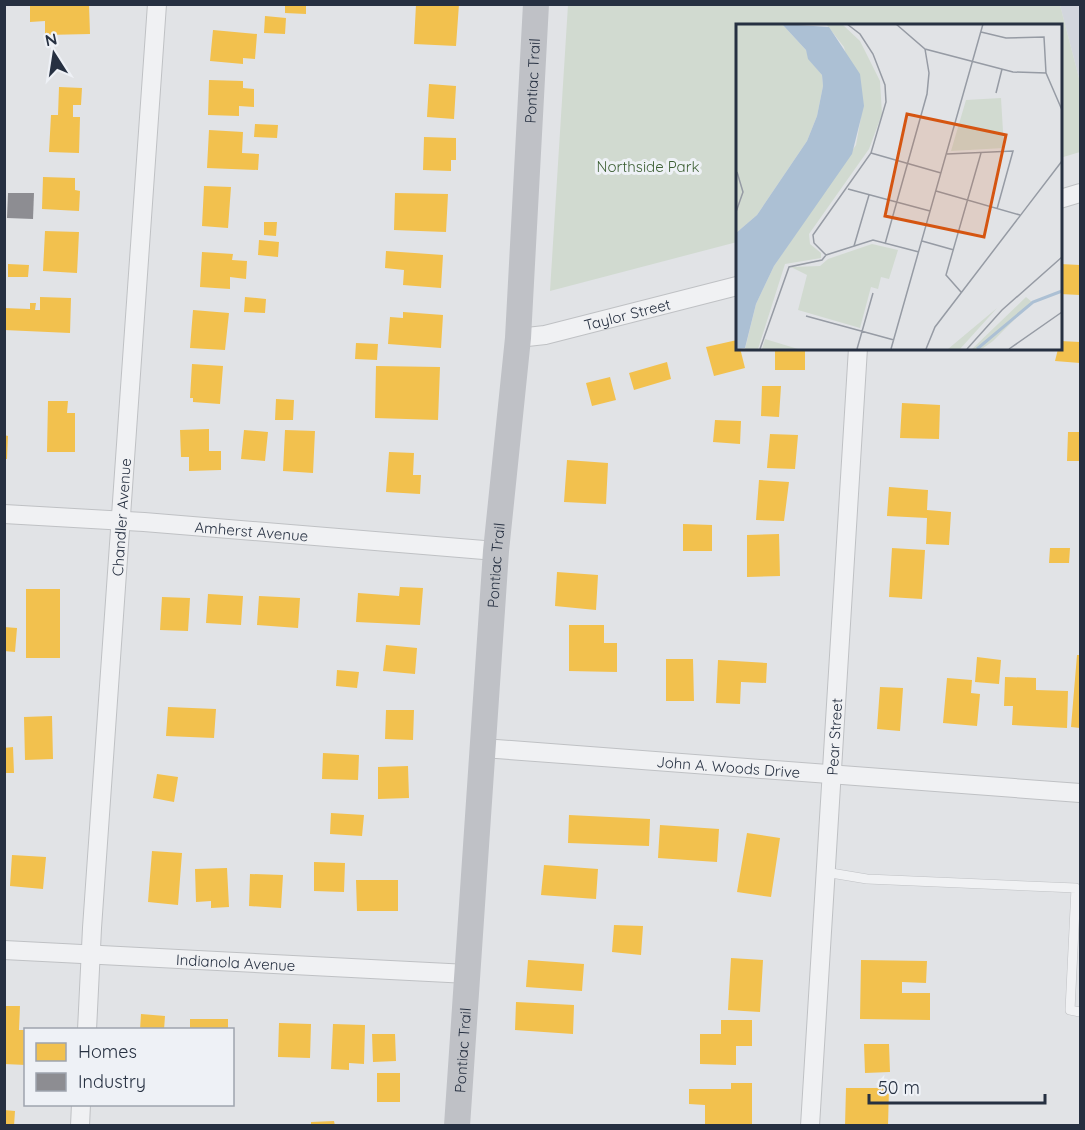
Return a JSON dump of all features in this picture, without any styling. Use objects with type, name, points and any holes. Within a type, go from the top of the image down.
[{"type":"main road","name":"Pontiac Trail","points":[[457,1125],[496,551],[518,338],[536,4]]},
{"type":"street","name":"Chandler Avenue","points":[[87,1028],[90,955],[157,4]]},
{"type":"street","points":[[1061,198],[1080,193]]},
{"type":"street","name":"Taylor Street","points":[[518,338],[545,335],[736,286]]},
{"type":"street","name":"Pear Street","points":[[810,1125],[858,350]]},
{"type":"street","name":"Amherst Avenue","points":[[4,514],[122,521],[496,551]]},
{"type":"street","name":"John A. Woods Drive","points":[[483,748],[1080,793]]},
{"type":"street","name":"Indianola Avenue","points":[[4,950],[468,974]]},
{"type":"street","points":[[80,1125],[81,1106]]},
{"type":"lane","points":[[825,872],[867,879],[1076,888],[1070,1010],[1080,1012]]},
{"type":"shaded area","points":[[1060,5],[1080,5],[1080,82]]},
{"type":"green space","name":"Northside Park","points":[[568,5],[1060,5],[1080,82],[1080,152],[1061,158],[1061,24],[736,24],[736,242],[550,291]]},
{"type":"building: Homes","points":[[30,4],[89,4],[90,34],[45,35],[45,21],[30,22]]},
{"type":"building: Homes","points":[[285,4],[306,4],[306,14],[285,13]]},
{"type":"building: Homes","points":[[416,4],[459,4],[456,46],[414,44]]},
{"type":"building: Homes","points":[[265,16],[286,18],[285,34],[264,33]]},
{"type":"building: Homes","points":[[213,30],[257,34],[255,59],[243,58],[243,64],[210,61]]},
{"type":"building: Homes","points":[[209,80],[243,81],[243,88],[254,89],[254,107],[239,106],[239,116],[208,115]]},
{"type":"building: Homes","points":[[429,84],[456,86],[454,119],[427,117]]},
{"type":"building: Homes","points":[[59,87],[82,88],[81,105],[73,105],[73,117],[80,117],[79,153],[49,152],[51,115],[58,115]]},
{"type":"building: Homes","points":[[255,124],[278,125],[277,138],[254,137]]},
{"type":"building: Homes","points":[[209,130],[243,132],[242,153],[259,154],[258,170],[207,168]]},
{"type":"building: Homes","points":[[424,137],[456,138],[456,160],[451,160],[451,171],[423,170]]},
{"type":"building: Homes","points":[[43,177],[75,178],[75,190],[80,191],[79,211],[42,209]]},
{"type":"building: Homes","points":[[204,186],[231,187],[228,228],[202,226]]},
{"type":"building: Homes","points":[[395,193],[448,194],[446,232],[394,230]]},
{"type":"building: Homes","points":[[264,222],[277,222],[276,236],[264,235]]},
{"type":"building: Homes","points":[[45,231],[79,232],[77,273],[43,271]]},
{"type":"building: Homes","points":[[259,240],[279,242],[278,257],[258,255]]},
{"type":"building: Homes","points":[[386,251],[443,255],[441,288],[403,285],[404,270],[385,268]]},
{"type":"building: Homes","points":[[202,252],[233,254],[232,260],[247,261],[246,279],[230,277],[230,289],[200,287]]},
{"type":"building: Homes","points":[[8,264],[29,265],[28,277],[8,277]]},
{"type":"building: Homes","points":[[1061,264],[1080,265],[1080,295],[1061,294]]},
{"type":"building: Homes","points":[[40,297],[71,298],[70,333],[4,330],[4,308],[30,309],[30,303],[36,303],[35,310],[40,310]]},
{"type":"building: Homes","points":[[245,297],[266,299],[265,313],[244,312]]},
{"type":"building: Homes","points":[[193,310],[229,313],[225,350],[190,348]]},
{"type":"building: Homes","points":[[403,312],[443,315],[441,348],[388,344],[390,317],[403,318]]},
{"type":"building: Homes","points":[[736,340],[736,350],[740,350],[745,368],[714,376],[706,347]]},
{"type":"building: Homes","points":[[1061,341],[1080,342],[1080,363],[1055,361],[1058,350],[1061,350]]},
{"type":"building: Homes","points":[[356,343],[378,344],[377,360],[355,359]]},
{"type":"building: Homes","points":[[775,350],[805,350],[805,370],[775,370]]},
{"type":"building: Homes","points":[[667,362],[671,379],[634,390],[629,373]]},
{"type":"building: Homes","points":[[192,364],[223,366],[220,404],[193,402],[193,398],[190,398]]},
{"type":"building: Homes","points":[[376,366],[440,367],[438,420],[375,418]]},
{"type":"building: Homes","points":[[610,377],[616,400],[592,406],[586,383]]},
{"type":"building: Homes","points":[[762,386],[781,386],[779,417],[761,416]]},
{"type":"building: Homes","points":[[276,399],[294,400],[293,420],[275,420]]},
{"type":"building: Homes","points":[[48,401],[68,401],[67,413],[75,413],[75,452],[47,452]]},
{"type":"building: Homes","points":[[902,403],[940,405],[939,439],[900,438]]},
{"type":"building: Homes","points":[[715,420],[741,421],[740,444],[713,442]]},
{"type":"building: Homes","points":[[209,429],[209,451],[221,451],[221,470],[189,471],[189,457],[181,457],[180,430]]},
{"type":"building: Homes","points":[[244,430],[268,432],[265,461],[241,459]]},
{"type":"building: Homes","points":[[285,430],[315,431],[313,473],[283,471]]},
{"type":"building: Homes","points":[[1068,432],[1080,432],[1080,461],[1067,461]]},
{"type":"building: Homes","points":[[770,434],[798,435],[795,469],[767,468]]},
{"type":"building: Homes","points":[[4,435],[8,436],[7,459],[4,459]]},
{"type":"building: Homes","points":[[389,452],[414,453],[413,475],[421,475],[420,494],[386,492]]},
{"type":"building: Homes","points":[[567,460],[608,463],[606,504],[564,502]]},
{"type":"building: Homes","points":[[759,480],[789,482],[784,521],[756,520]]},
{"type":"building: Homes","points":[[889,487],[928,490],[927,510],[951,512],[949,545],[926,544],[927,518],[887,516]]},
{"type":"building: Homes","points":[[683,524],[712,525],[712,551],[683,551]]},
{"type":"building: Homes","points":[[779,534],[780,576],[747,577],[747,535]]},
{"type":"building: Homes","points":[[892,548],[925,550],[922,599],[889,597]]},
{"type":"building: Homes","points":[[1050,548],[1070,548],[1069,563],[1049,563]]},
{"type":"building: Homes","points":[[557,572],[598,575],[596,610],[555,606]]},
{"type":"building: Homes","points":[[400,587],[423,588],[420,625],[356,622],[358,593],[399,596]]},
{"type":"building: Homes","points":[[26,589],[60,589],[60,658],[26,658]]},
{"type":"building: Homes","points":[[208,594],[243,596],[241,625],[206,623]]},
{"type":"building: Homes","points":[[259,596],[300,598],[298,628],[257,625]]},
{"type":"building: Homes","points":[[162,597],[190,598],[188,631],[160,630]]},
{"type":"building: Homes","points":[[569,625],[604,625],[604,643],[617,643],[617,672],[569,671]]},
{"type":"building: Homes","points":[[4,627],[17,628],[15,652],[4,651]]},
{"type":"building: Homes","points":[[386,645],[417,648],[415,674],[383,671]]},
{"type":"building: Homes","points":[[1077,655],[1080,655],[1080,728],[1071,727]]},
{"type":"building: Homes","points":[[977,657],[1001,660],[999,684],[975,682]]},
{"type":"building: Homes","points":[[666,659],[693,659],[694,701],[666,701]]},
{"type":"building: Homes","points":[[718,660],[767,663],[766,683],[741,682],[740,704],[716,703]]},
{"type":"building: Homes","points":[[337,670],[359,672],[357,688],[336,686]]},
{"type":"building: Homes","points":[[1005,677],[1036,678],[1036,690],[1068,691],[1067,728],[1012,725],[1013,706],[1004,706]]},
{"type":"building: Homes","points":[[947,678],[972,680],[971,693],[980,694],[977,726],[943,723]]},
{"type":"building: Homes","points":[[880,687],[903,688],[900,731],[877,729]]},
{"type":"building: Homes","points":[[168,707],[216,709],[214,738],[166,736]]},
{"type":"building: Homes","points":[[386,710],[414,710],[413,740],[385,739]]},
{"type":"building: Homes","points":[[52,716],[53,759],[25,760],[24,717]]},
{"type":"building: Homes","points":[[13,747],[14,773],[4,773],[4,748]]},
{"type":"building: Homes","points":[[323,753],[359,755],[358,780],[322,779]]},
{"type":"building: Homes","points":[[408,766],[409,798],[378,799],[378,767]]},
{"type":"building: Homes","points":[[157,774],[178,777],[174,802],[153,798]]},
{"type":"building: Homes","points":[[331,813],[364,815],[362,836],[330,834]]},
{"type":"building: Homes","points":[[569,815],[650,819],[649,846],[568,843]]},
{"type":"building: Homes","points":[[660,825],[719,829],[717,862],[658,858]]},
{"type":"building: Homes","points":[[747,833],[780,838],[771,897],[737,892]]},
{"type":"building: Homes","points":[[152,851],[182,853],[178,905],[148,902]]},
{"type":"building: Homes","points":[[12,855],[46,857],[43,889],[10,886]]},
{"type":"building: Homes","points":[[314,862],[345,863],[344,892],[314,891]]},
{"type":"building: Homes","points":[[544,865],[598,869],[596,899],[541,895]]},
{"type":"building: Homes","points":[[227,868],[229,907],[211,908],[211,901],[196,902],[195,869]]},
{"type":"building: Homes","points":[[250,874],[283,875],[281,908],[249,906]]},
{"type":"building: Homes","points":[[356,880],[398,880],[398,911],[357,911]]},
{"type":"building: Homes","points":[[614,925],[643,926],[641,955],[612,952]]},
{"type":"building: Homes","points":[[731,958],[763,960],[760,1012],[728,1010]]},
{"type":"building: Homes","points":[[528,960],[584,964],[582,991],[526,987]]},
{"type":"building: Homes","points":[[861,960],[927,961],[926,983],[902,982],[902,993],[930,993],[930,1020],[860,1019]]},
{"type":"building: Homes","points":[[516,1002],[574,1005],[573,1034],[515,1030]]},
{"type":"building: Homes","points":[[4,1006],[20,1006],[19,1030],[24,1030],[24,1065],[4,1064]]},
{"type":"building: Homes","points":[[141,1014],[165,1016],[164,1028],[140,1028]]},
{"type":"building: Homes","points":[[190,1019],[228,1019],[228,1028],[190,1028]]},
{"type":"building: Homes","points":[[721,1020],[752,1020],[752,1046],[736,1046],[736,1065],[700,1064],[700,1034],[721,1034]]},
{"type":"building: Homes","points":[[279,1023],[311,1024],[310,1058],[278,1057]]},
{"type":"building: Homes","points":[[333,1024],[365,1025],[364,1064],[349,1063],[349,1070],[331,1069]]},
{"type":"building: Homes","points":[[372,1034],[395,1034],[396,1061],[373,1062]]},
{"type":"building: Homes","points":[[864,1044],[889,1044],[890,1072],[865,1073]]},
{"type":"building: Homes","points":[[377,1073],[400,1073],[400,1102],[377,1102]]},
{"type":"building: Homes","points":[[731,1083],[752,1083],[752,1126],[705,1126],[705,1105],[689,1104],[689,1089],[731,1089]]},
{"type":"building: Homes","points":[[846,1088],[889,1088],[888,1126],[845,1126]]},
{"type":"building: Homes","points":[[4,1110],[15,1111],[14,1126],[4,1126]]},
{"type":"building: Homes","points":[[334,1121],[335,1126],[311,1126],[311,1122]]},
{"type":"building: Industry","points":[[8,193],[34,193],[33,219],[7,218]]}]
